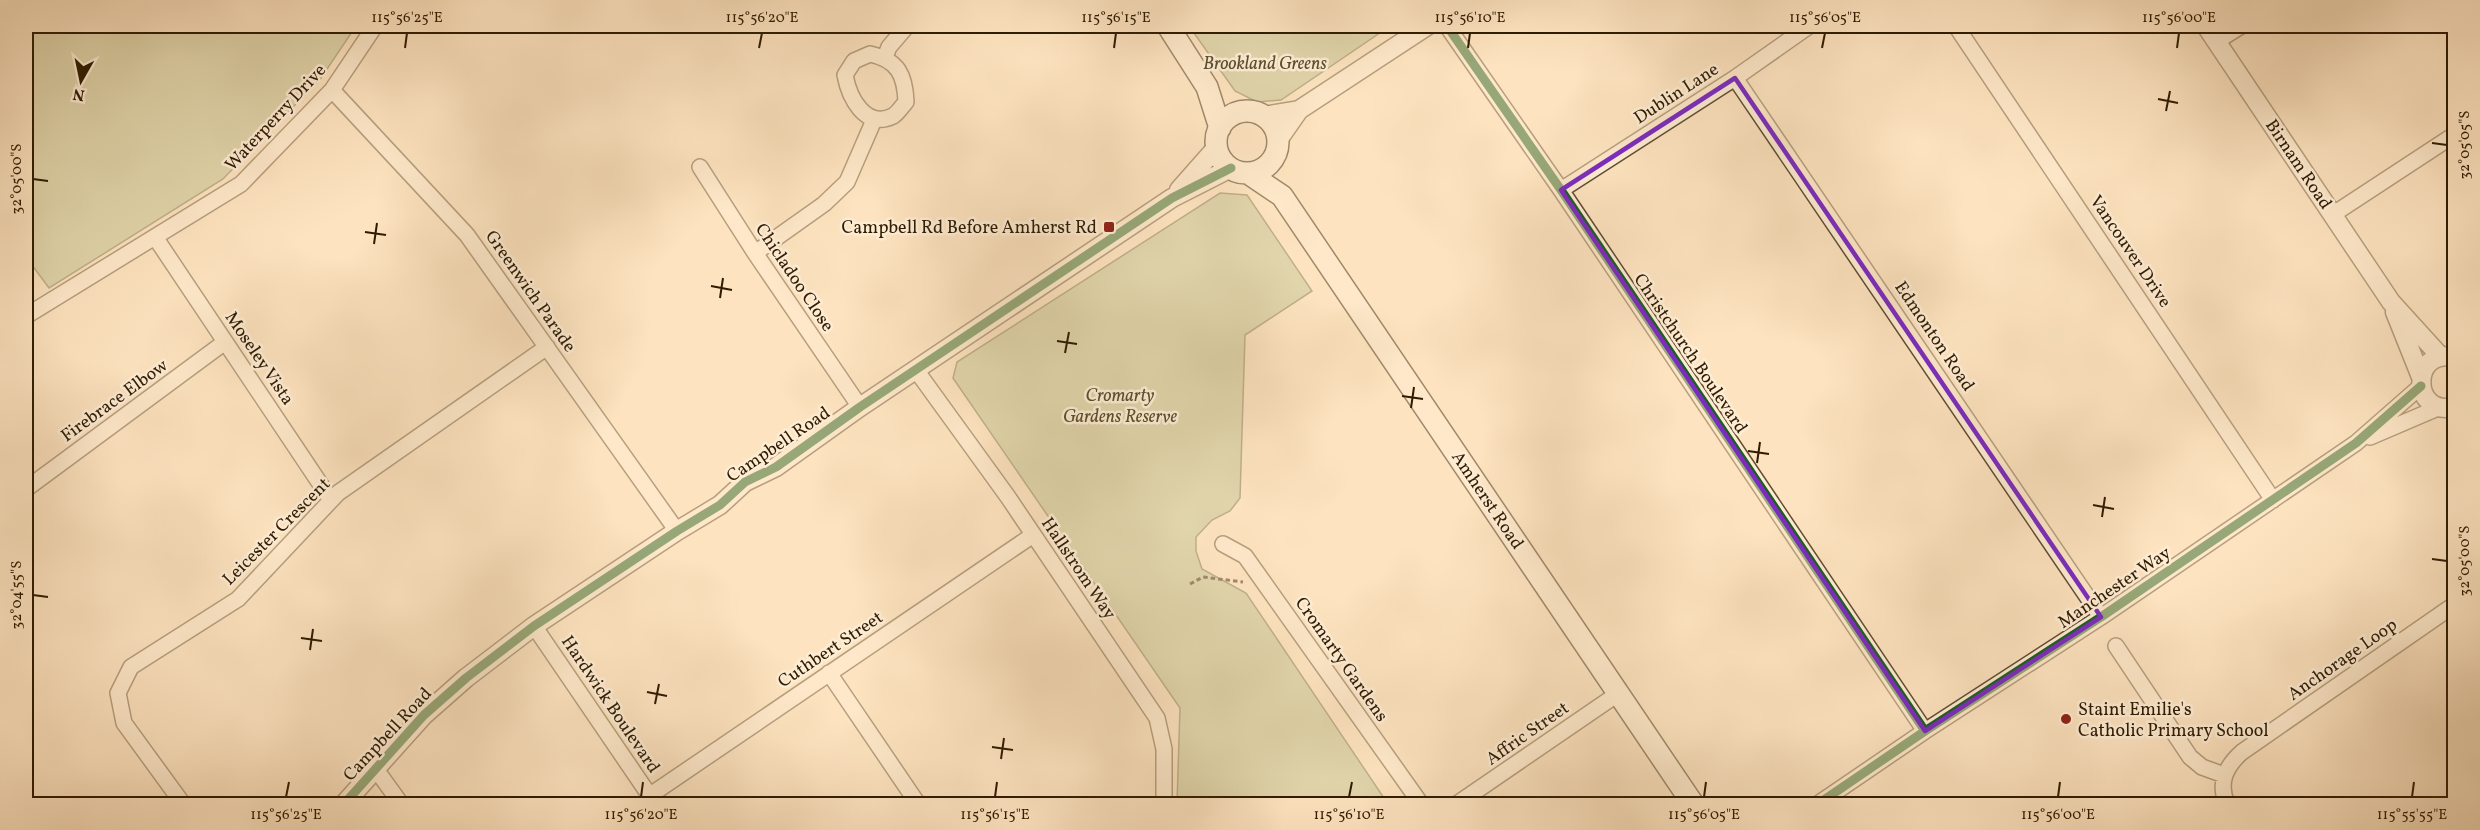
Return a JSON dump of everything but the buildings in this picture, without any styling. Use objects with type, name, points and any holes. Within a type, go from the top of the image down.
[{"type":"main road","name":"Amherst Road","points":[[1168,26],[1208,87],[1241,112],[1257,112],[1271,122],[1278,145],[1282,196]]},
{"type":"main road","name":"Amherst Road","points":[[1208,87],[1224,163],[1282,196],[1693,804]]},
{"type":"main road","points":[[1218,137],[1225,120],[1241,112]]},
{"type":"main road","points":[[1240,171],[1266,167],[1278,145]]},
{"type":"street","name":"Waterperry Drive","points":[[155,237],[241,184],[332,90],[375,26]]},
{"type":"street","points":[[885,57],[889,47],[907,26]]},
{"type":"street","points":[[1264,116],[1299,110],[1427,26]]},
{"type":"street","name":"Christchurch Boulevard","points":[[1447,26],[1561,190],[1925,731]]},
{"type":"street","name":"Dublin Lane","points":[[1561,190],[1735,78],[1809,26]]},
{"type":"street","name":"Vancouver Drive","points":[[1956,26],[2273,500]]},
{"type":"street","name":"Birnam Road","points":[[2206,26],[2391,302],[2448,357],[2428,364],[2421,381]]},
{"type":"street","points":[[2217,41],[2241,26]]},
{"type":"street","points":[[870,54],[885,57],[900,72],[905,84],[906,102],[894,116],[874,120],[863,114],[848,90],[845,75],[854,61],[862,57],[870,54]]},
{"type":"street","name":"Edmonton Road","points":[[1735,78],[2100,617]]},
{"type":"street","name":"Greenwich Parade","points":[[332,90],[467,235],[677,531]]},
{"type":"street","points":[[1278,145],[1299,110]]},
{"type":"street","points":[[755,253],[824,204],[847,182],[874,120]]},
{"type":"street","points":[[2332,214],[2454,135]]},
{"type":"street","name":"Campbell Road","points":[[1172,198],[1218,137]]},
{"type":"street","name":"Chicladoo Close","points":[[700,167],[755,253],[860,407]]},
{"type":"street","name":"Campbell Road","points":[[344,804],[435,705],[534,626],[720,505],[745,482],[776,467],[860,407],[1172,198],[1240,171]]},
{"type":"street","points":[[26,316],[155,237]]},
{"type":"street","name":"Moseley Vista","points":[[155,237],[332,500]]},
{"type":"street","name":"Birnam Road","points":[[2391,302],[2427,399],[2449,409]]},
{"type":"street","name":"Firebrace Elbow","points":[[26,489],[225,342]]},
{"type":"street","name":"Leicester Crescent","points":[[183,804],[124,723],[118,693],[131,667],[238,599],[332,500],[547,347]]},
{"type":"street","name":"Hallstrom Way","points":[[916,370],[1033,535],[1157,718],[1164,749],[1164,804]]},
{"type":"street","name":"Manchester Way","points":[[1818,804],[2100,617],[2356,443],[2421,381]]},
{"type":"street","name":"Manchester Way","points":[[2356,443],[2449,409]]},
{"type":"street","name":"Cuthbert Street","points":[[652,800],[829,673],[1033,535]]},
{"type":"street","name":"Cromarty Gardens","points":[[1223,544],[1245,556],[1421,804]]},
{"type":"street","name":"Anchorage Loop","points":[[2224,774],[2230,763],[2242,752],[2454,605]]},
{"type":"street","name":"Hardwick Boulevard","points":[[534,626],[652,800]]},
{"type":"street","points":[[2116,646],[2190,757],[2202,767],[2224,774],[2222,789],[2227,804]]},
{"type":"street","points":[[829,673],[918,804]]},
{"type":"street","name":"Affric Street","points":[[1457,804],[1619,693]]},
{"type":"street","points":[[375,768],[401,804]]},
{"type":"path","points":[[1190,584],[1203,577],[1266,585]]},
{"type":"highlighted area","points":[[1735,78],[2101,617],[1925,731],[1561,190]]},
{"type":"green space","points":[[26,26],[356,26],[321,78],[223,179],[49,288],[26,257]]},
{"type":"green space","name":"Brookland Greens","points":[[1189,26],[1390,26],[1281,100],[1257,102],[1235,91]]},
{"type":"green space","name":"Cromarty Gardens Reserve","points":[[1220,193],[1247,195],[1312,291],[1245,335],[1240,498],[1230,511],[1212,520],[1196,537],[1196,551],[1202,569],[1246,593],[1388,804],[1177,804],[1180,708],[953,378],[957,362]]},
{"type":"cycle path","points":[[1447,26],[1561,190],[1925,731]]},
{"type":"cycle path","points":[[344,804],[424,715],[466,678],[534,626],[720,505],[745,482],[776,467],[860,407],[1172,198],[1231,168]]},
{"type":"cycle path","points":[[1818,804],[1925,731],[2101,617],[2356,443],[2421,386]]},
{"type":"place","name":"Campbell Rd Before Amherst Rd","points":[[1109,227]]},
{"type":"place","name":"Staint Emilie's Catholic Primary School","points":[[2066,719]]}]
